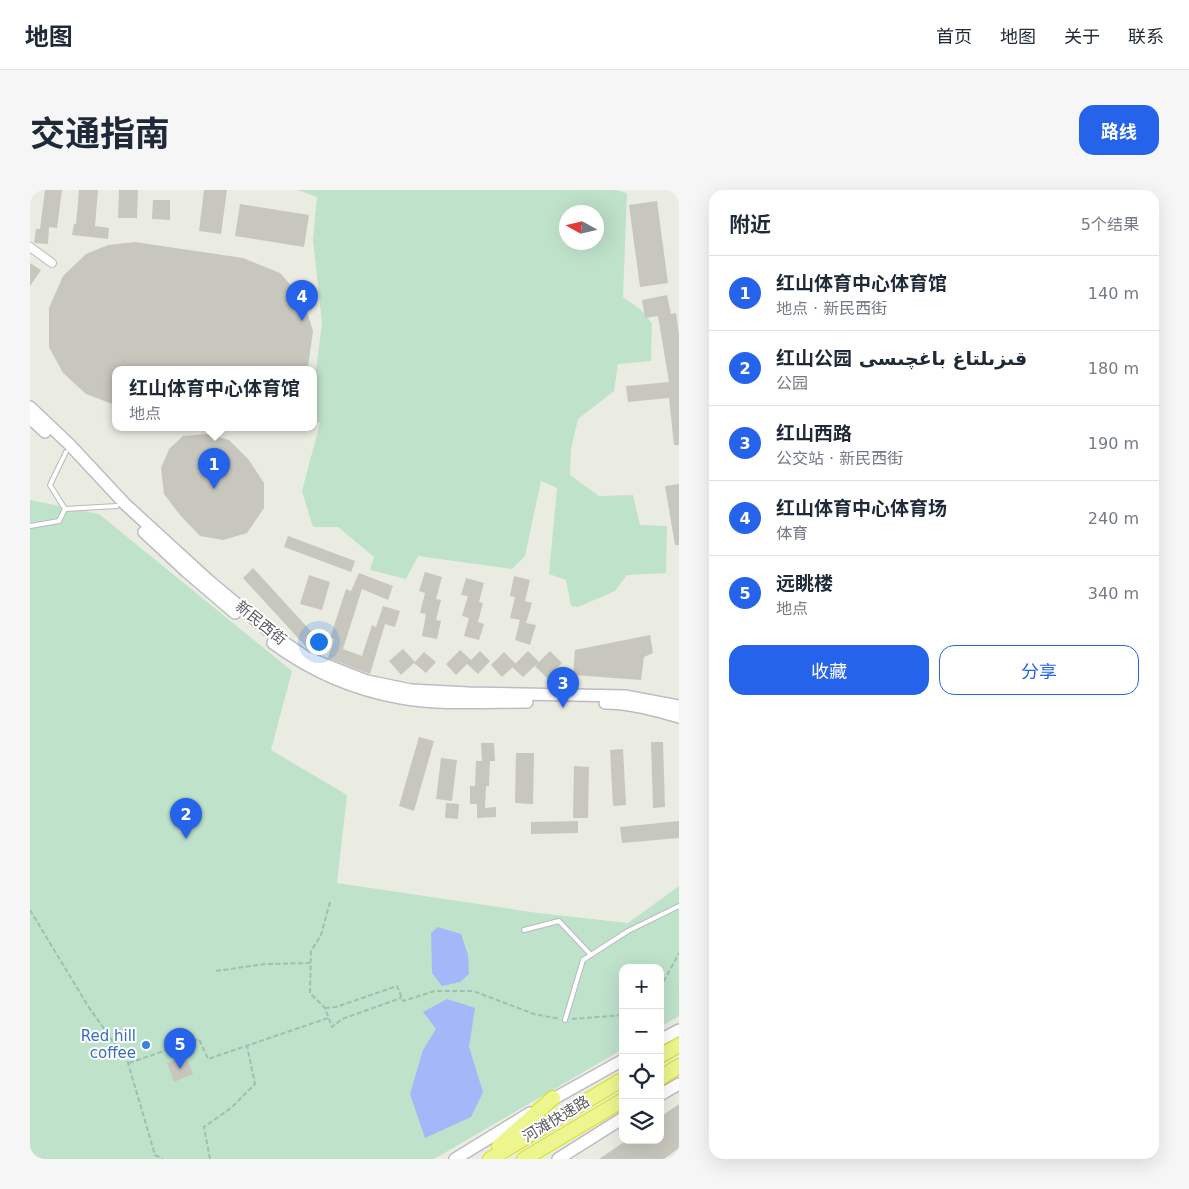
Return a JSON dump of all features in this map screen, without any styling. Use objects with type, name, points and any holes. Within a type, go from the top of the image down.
[{"type":"highway","points":[[663,1054],[679,1045]]},
{"type":"highway","points":[[664,1075],[679,1066]]},
{"type":"highway","name":"河滩快速路","points":[[490,1159],[619,1081]]},
{"type":"highway","points":[[484,1159],[553,1098]]},
{"type":"highway","name":"河滩快速路","points":[[524,1159],[619,1102]]},
{"type":"main road","name":"新民西街","points":[[30,407],[70,445],[125,504],[202,574],[276,637],[306,657],[367,681],[411,690],[625,696],[679,706]]},
{"type":"main road","name":"新民西街","points":[[30,418],[66,452],[117,506],[186,572],[266,638],[290,656],[322,674],[382,694],[402,698],[450,702],[617,703],[679,717]]},
{"type":"main road","points":[[664,1038],[679,1030]]},
{"type":"main road","points":[[455,1159],[553,1098],[619,1062]]},
{"type":"main road","points":[[664,1093],[679,1084]]},
{"type":"main road","points":[[558,1159],[619,1121]]},
{"type":"street","points":[[30,247],[52,263]]},
{"type":"lane","points":[[65,509],[50,485],[66,452]]},
{"type":"lane","points":[[65,509],[117,506]]},
{"type":"lane","points":[[30,526],[59,521],[65,509]]},
{"type":"lane","points":[[564,1020],[583,960],[628,930],[679,906]]},
{"type":"lane","points":[[524,930],[558,921],[591,955]]},
{"type":"path","points":[[330,902],[321,935],[311,951],[310,993],[325,1008],[332,1027],[342,1019],[402,998]]},
{"type":"path","points":[[30,910],[88,1006],[128,1063],[155,1155],[163,1159]]},
{"type":"path","points":[[664,981],[679,953]]},
{"type":"path","points":[[216,971],[265,964],[310,963]]},
{"type":"path","points":[[325,1008],[336,1007],[397,986],[403,1001],[435,991],[473,991],[534,1014],[564,1020],[619,1015]]},
{"type":"path","points":[[128,1063],[198,1039],[208,1059],[328,1018]]},
{"type":"path","points":[[210,1159],[204,1128],[230,1108],[255,1084],[247,1046]]},
{"type":"green space","points":[[298,190],[616,190],[627,193],[623,297],[641,310],[652,323],[651,361],[618,364],[614,391],[578,419],[571,449],[570,475],[599,496],[633,495],[640,525],[667,526],[666,573],[627,575],[615,591],[578,607],[571,606],[566,580],[549,574],[557,488],[541,481],[525,556],[512,569],[418,556],[406,579],[370,570],[374,557],[338,527],[313,527],[302,491],[320,423],[317,422],[316,366],[322,323],[313,239],[317,197]]},
{"type":"green space","points":[[30,500],[99,514],[292,671],[271,750],[347,795],[337,883],[538,913],[628,923],[679,886],[679,1016],[664,1025],[664,964],[619,964],[619,1051],[434,1159],[30,1159]]},
{"type":"water","points":[[438,927],[461,934],[468,955],[469,974],[460,982],[442,986],[432,973],[431,933]]},
{"type":"water","points":[[447,999],[475,1008],[469,1047],[483,1092],[471,1117],[425,1138],[410,1094],[423,1050],[436,1029],[423,1012]]},
{"type":"building","points":[[45,190],[62,190],[57,228],[49,227],[48,244],[34,243],[36,229],[40,229]]},
{"type":"building","points":[[79,190],[98,190],[95,226],[109,228],[108,239],[72,235],[74,224],[76,224]]},
{"type":"building","points":[[119,190],[138,190],[137,218],[118,218]]},
{"type":"building","points":[[204,190],[227,190],[221,234],[199,231]]},
{"type":"building","points":[[153,200],[170,200],[170,220],[152,219]]},
{"type":"building","points":[[657,201],[668,283],[640,287],[629,205]]},
{"type":"building","points":[[240,204],[309,215],[304,247],[235,236]]},
{"type":"building","points":[[135,242],[243,258],[280,273],[303,299],[313,331],[308,366],[112,366],[112,404],[86,394],[63,373],[49,347],[49,308],[63,276],[86,254],[108,245]]},
{"type":"building","points":[[30,263],[41,270],[30,286]]},
{"type":"building","points":[[667,295],[671,314],[676,313],[679,334],[679,445],[674,445],[669,398],[628,402],[626,386],[669,382],[658,316],[645,318],[642,300]]},
{"type":"building","points":[[207,434],[229,440],[249,460],[264,483],[264,508],[247,533],[223,540],[200,536],[180,515],[164,494],[161,468],[169,449],[183,436]]},
{"type":"building","points":[[679,484],[679,545],[675,545],[665,486]]},
{"type":"building","points":[[288,536],[355,561],[351,572],[284,547]]},
{"type":"building","points":[[253,568],[319,640],[309,650],[243,578]]},
{"type":"building","points":[[425,572],[442,577],[436,599],[441,600],[436,620],[441,621],[437,639],[422,636],[426,614],[420,613],[425,593],[419,591]]},
{"type":"building","points":[[359,573],[393,586],[388,600],[362,589],[343,649],[362,656],[372,625],[376,627],[383,606],[400,611],[395,627],[385,624],[370,674],[328,658],[334,639],[330,638],[346,589],[351,591]]},
{"type":"building","points":[[309,575],[330,582],[322,610],[300,604]]},
{"type":"building","points":[[514,576],[530,580],[525,601],[532,603],[526,623],[536,625],[530,645],[515,640],[520,620],[510,618],[515,597],[510,596]]},
{"type":"building","points":[[466,578],[484,583],[479,602],[483,603],[478,622],[484,624],[479,640],[464,636],[469,618],[462,616],[468,596],[461,595]]},
{"type":"building","points":[[650,635],[653,653],[644,657],[641,680],[573,675],[575,650]]},
{"type":"building","points":[[403,649],[415,662],[401,675],[389,661]]},
{"type":"building","points":[[460,650],[471,660],[480,651],[490,661],[478,674],[467,664],[456,675],[446,664]]},
{"type":"building","points":[[528,651],[539,662],[523,677],[512,667]]},
{"type":"building","points":[[550,651],[562,663],[547,678],[535,666]]},
{"type":"building","points":[[424,652],[436,662],[426,673],[414,663]]},
{"type":"building","points":[[504,652],[516,664],[502,677],[491,665]]},
{"type":"building","points":[[419,737],[434,741],[414,811],[399,806]]},
{"type":"building","points":[[651,742],[663,742],[665,807],[653,808]]},
{"type":"building","points":[[481,743],[494,743],[495,761],[490,761],[489,786],[486,786],[485,808],[496,807],[496,817],[477,818],[477,804],[470,804],[470,786],[475,786],[476,761],[482,761]]},
{"type":"building","points":[[623,749],[626,805],[613,806],[610,750]]},
{"type":"building","points":[[516,753],[534,753],[533,804],[515,803]]},
{"type":"building","points":[[441,758],[457,760],[452,801],[436,799]]},
{"type":"building","points":[[574,766],[589,767],[588,818],[573,818]]},
{"type":"building","points":[[446,803],[459,804],[458,819],[445,818]]},
{"type":"building","points":[[578,821],[578,833],[531,834],[531,822]]},
{"type":"building","points":[[679,821],[679,838],[622,843],[620,827]]},
{"type":"building","points":[[186,1056],[193,1074],[174,1082],[167,1063]]},
{"type":"building","points":[[679,1104],[679,1148],[664,1159],[599,1159],[621,1144],[664,1144],[664,1114]]},
{"type":"place","name":"红山体育中心体育场","points":[[302,321]]},
{"type":"place","name":"红山体育中心体育馆","points":[[214,489]]},
{"type":"place","name":"红山西路","points":[[563,708]]},
{"type":"place","name":"红山公园 قىزىلتاغ باغچىسى","points":[[186,839]]},
{"type":"place","name":"Red hill coffee","points":[[146,1045]]},
{"type":"place","name":"远眺楼","points":[[180,1069]]}]
